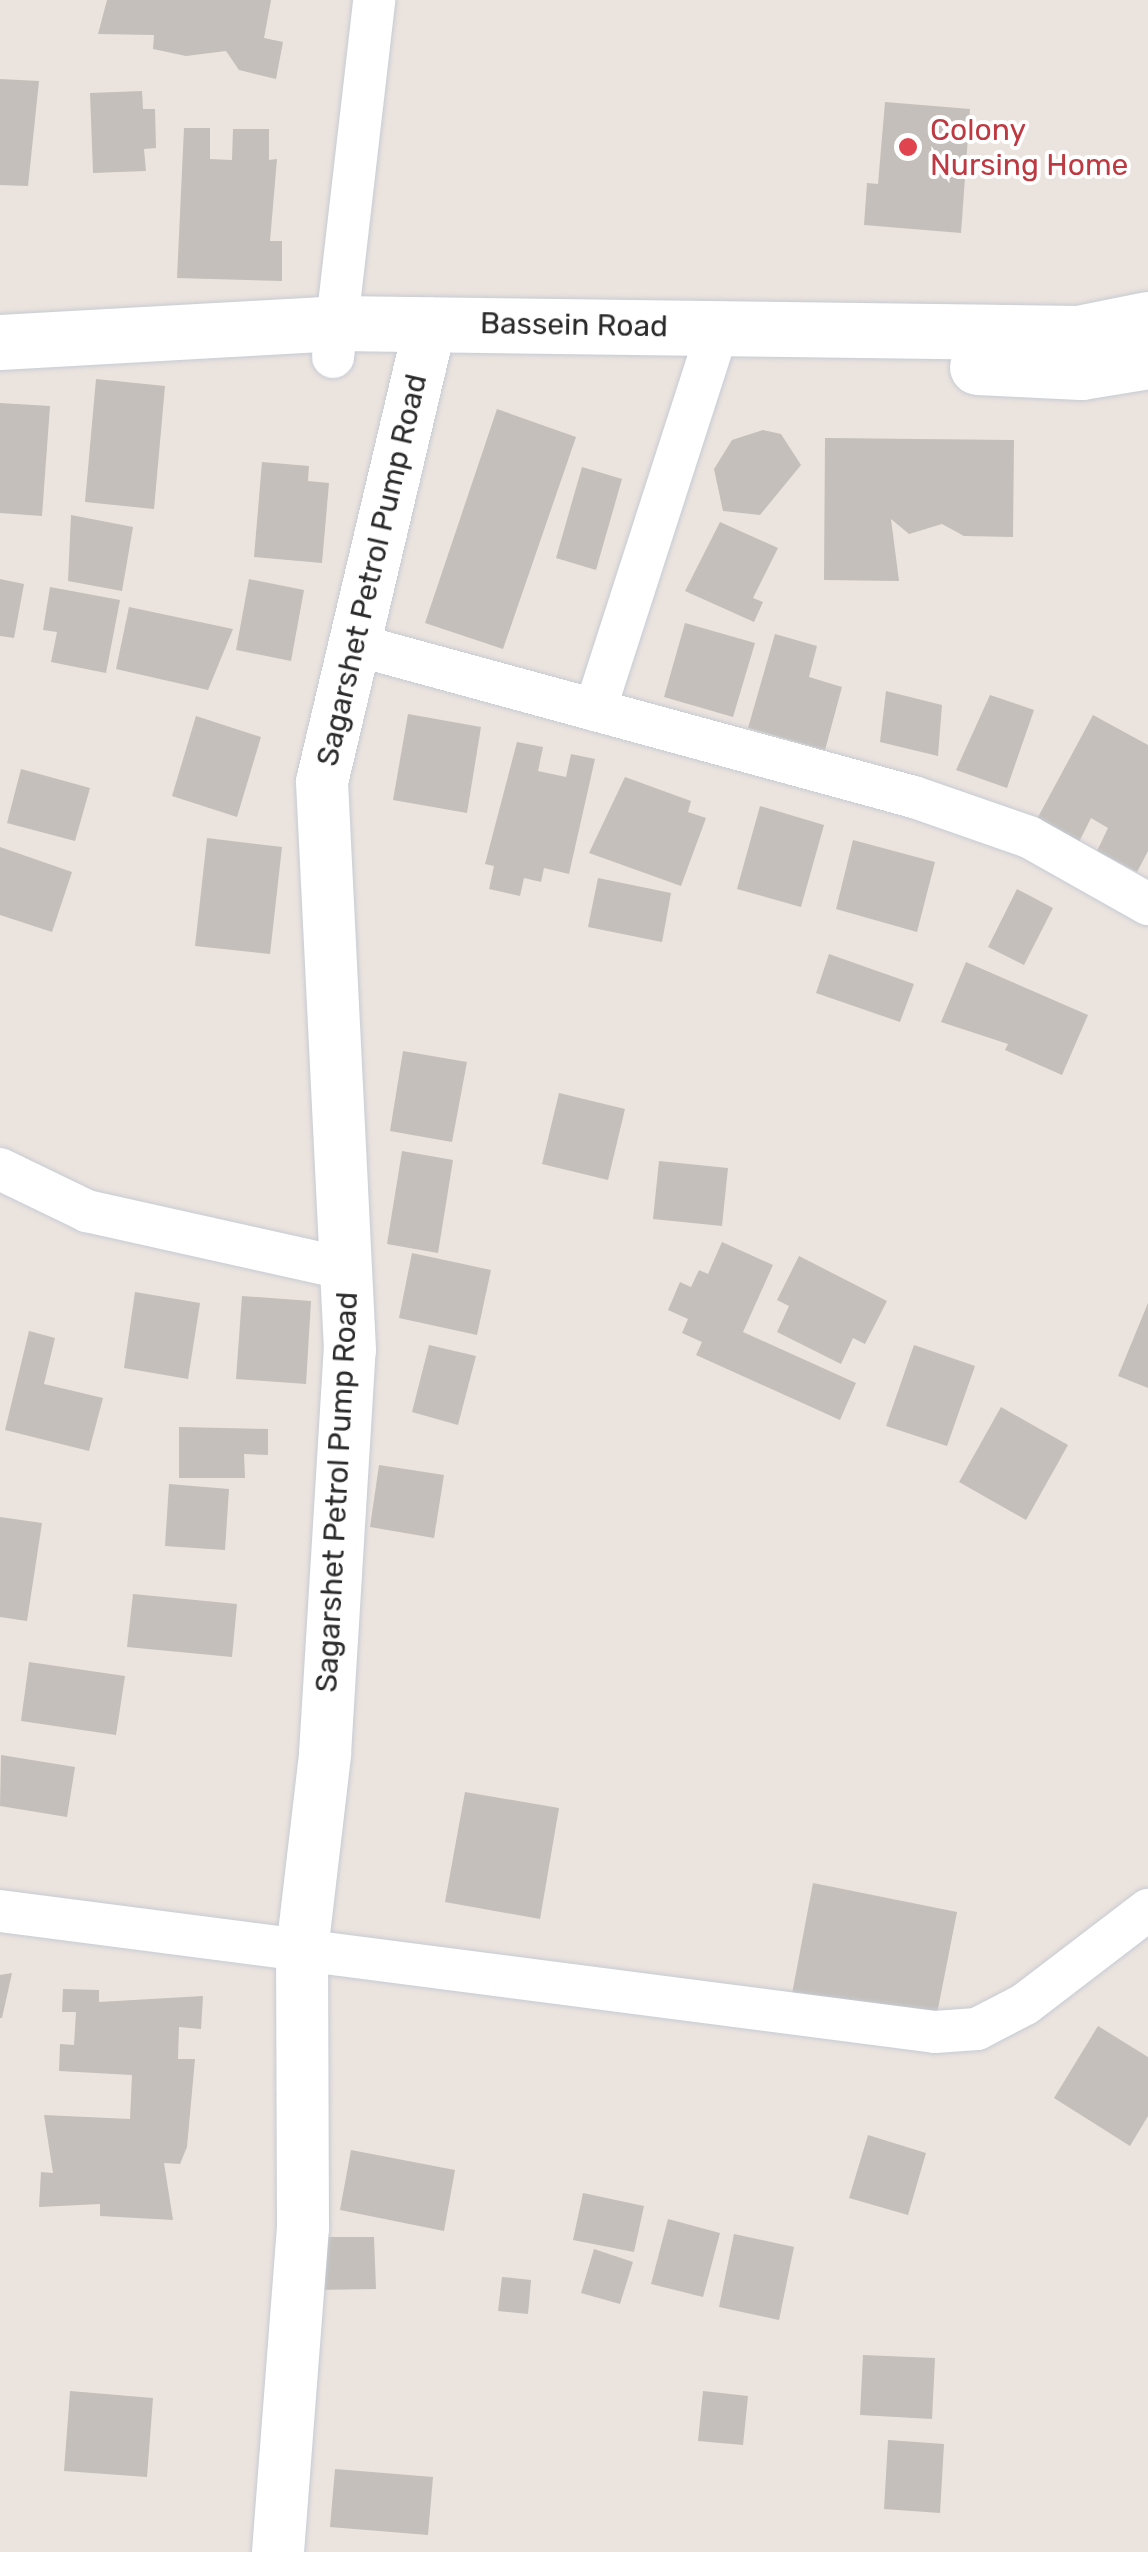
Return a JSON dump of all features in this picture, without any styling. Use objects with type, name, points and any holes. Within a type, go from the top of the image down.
[{"type":"main road","name":"Bassein Road","points":[[0,342],[335,340],[715,345],[1078,333],[1148,318]]},
{"type":"main road","name":"Bassein Road","points":[[0,376],[335,340]]},
{"type":"main road","name":"Bassein Road","points":[[715,345],[1080,372],[1148,361]]},
{"type":"street","points":[[335,340],[374,0]]},
{"type":"street","name":"Sagarshet Petrol Pump Road","points":[[278,2552],[303,2228],[302,1951],[325,1754],[347,1269],[322,782],[425,343]]},
{"type":"street","points":[[595,710],[715,345]]},
{"type":"street","points":[[353,644],[1029,837],[1148,904]]},
{"type":"street","points":[[0,1169],[87,1211],[347,1269]]},
{"type":"street","points":[[0,1911],[934,2032],[977,2030],[1026,2004],[1148,1910]]},
{"type":"building","points":[[107,0],[271,0],[264,38],[283,42],[276,79],[239,70],[226,51],[186,56],[153,49],[154,35],[98,34]]},
{"type":"building","points":[[0,79],[39,81],[28,186],[0,185]]},
{"type":"building","points":[[142,91],[143,109],[155,109],[156,148],[144,149],[146,171],[93,173],[90,93]]},
{"type":"building","points":[[885,102],[970,109],[961,233],[864,225],[867,183],[878,184]]},
{"type":"building","points":[[184,128],[210,128],[210,159],[232,160],[233,129],[269,129],[269,160],[277,159],[270,241],[282,241],[282,281],[177,278]]},
{"type":"building","points":[[96,379],[165,386],[154,509],[85,502]]},
{"type":"building","points":[[0,403],[50,406],[42,516],[0,513]]},
{"type":"building","points":[[497,409],[576,437],[503,649],[425,623]]},
{"type":"building","points":[[763,430],[781,434],[801,465],[760,515],[723,511],[714,469],[732,440]]},
{"type":"building","points":[[825,438],[1014,440],[1013,537],[964,536],[942,524],[909,534],[891,519],[899,581],[824,580]]},
{"type":"building","points":[[262,462],[309,466],[308,481],[329,483],[322,563],[254,557]]},
{"type":"building","points":[[582,467],[622,479],[596,570],[556,558]]},
{"type":"building","points":[[71,515],[133,527],[122,591],[68,581]]},
{"type":"building","points":[[720,522],[778,548],[753,598],[763,602],[754,622],[685,591]]},
{"type":"building","points":[[0,579],[24,584],[14,638],[0,636]]},
{"type":"building","points":[[249,579],[304,590],[291,661],[236,650]]},
{"type":"building","points":[[50,587],[120,600],[106,673],[51,662],[57,632],[43,630]]},
{"type":"building","points":[[129,607],[233,629],[208,690],[116,669]]},
{"type":"building","points":[[685,623],[755,643],[733,717],[664,697]]},
{"type":"building","points":[[775,634],[817,646],[809,677],[842,687],[825,750],[748,728]]},
{"type":"building","points":[[886,691],[942,705],[938,756],[880,742]]},
{"type":"building","points":[[990,695],[1034,710],[1007,788],[956,770]]},
{"type":"building","points":[[408,714],[481,727],[467,813],[393,800]]},
{"type":"building","points":[[1093,715],[1148,745],[1148,851],[1137,872],[1097,851],[1108,828],[1091,818],[1079,842],[1037,819]]},
{"type":"building","points":[[196,716],[261,737],[237,817],[172,796]]},
{"type":"building","points":[[517,742],[543,747],[538,771],[566,777],[571,754],[595,759],[569,874],[544,868],[541,882],[524,878],[520,896],[489,889],[494,866],[485,864]]},
{"type":"building","points":[[21,769],[90,788],[75,841],[7,823]]},
{"type":"building","points":[[625,777],[691,801],[688,812],[706,818],[681,886],[589,853]]},
{"type":"building","points":[[760,806],[824,825],[801,907],[737,889]]},
{"type":"building","points":[[207,838],[282,847],[270,954],[195,946]]},
{"type":"building","points":[[853,840],[935,862],[917,932],[836,909]]},
{"type":"building","points":[[0,847],[72,872],[52,932],[0,915]]},
{"type":"building","points":[[598,878],[671,893],[662,942],[588,927]]},
{"type":"building","points":[[1017,889],[1053,908],[1024,965],[988,947]]},
{"type":"building","points":[[829,954],[914,984],[900,1022],[816,993]]},
{"type":"building","points":[[966,962],[1088,1015],[1062,1075],[1005,1050],[1008,1044],[941,1022]]},
{"type":"building","points":[[403,1051],[467,1062],[452,1142],[390,1131]]},
{"type":"building","points":[[559,1093],[625,1109],[608,1180],[542,1164]]},
{"type":"building","points":[[402,1151],[453,1160],[438,1253],[387,1244]]},
{"type":"building","points":[[659,1161],[728,1168],[722,1226],[653,1219]]},
{"type":"building","points":[[722,1242],[773,1265],[743,1332],[856,1383],[840,1420],[696,1355],[702,1342],[682,1333],[688,1319],[668,1310],[680,1282],[691,1287],[699,1270],[708,1274]]},
{"type":"building","points":[[412,1253],[491,1270],[477,1335],[399,1318]]},
{"type":"building","points":[[799,1256],[887,1301],[865,1344],[853,1338],[841,1364],[777,1332],[789,1306],[777,1300]]},
{"type":"building","points":[[135,1292],[200,1303],[188,1379],[124,1368]]},
{"type":"building","points":[[242,1296],[311,1301],[306,1384],[236,1379]]},
{"type":"building","points":[[1148,1303],[1148,1388],[1118,1376]]},
{"type":"building","points":[[29,1331],[55,1338],[44,1384],[103,1398],[89,1451],[5,1430]]},
{"type":"building","points":[[429,1345],[476,1356],[458,1425],[412,1412]]},
{"type":"building","points":[[914,1345],[975,1366],[947,1446],[886,1426]]},
{"type":"building","points":[[1001,1407],[1068,1445],[1026,1520],[959,1482]]},
{"type":"building","points":[[179,1427],[268,1429],[268,1455],[244,1454],[245,1478],[179,1478]]},
{"type":"building","points":[[379,1465],[444,1475],[434,1538],[370,1527]]},
{"type":"building","points":[[169,1484],[229,1489],[225,1550],[165,1546]]},
{"type":"building","points":[[0,1517],[42,1523],[27,1621],[0,1617]]},
{"type":"building","points":[[133,1594],[237,1604],[232,1657],[127,1647]]},
{"type":"building","points":[[29,1662],[125,1676],[116,1735],[21,1721]]},
{"type":"building","points":[[1,1755],[75,1767],[67,1817],[0,1806]]},
{"type":"building","points":[[465,1792],[559,1808],[540,1919],[445,1902]]},
{"type":"building","points":[[813,1883],[957,1912],[935,2024],[792,1994]]},
{"type":"building","points":[[12,1973],[2,2018],[0,2018],[0,1975]]},
{"type":"building","points":[[63,1989],[99,1990],[99,2002],[203,1996],[201,2029],[179,2027],[178,2059],[195,2059],[187,2147],[180,2164],[164,2163],[173,2220],[100,2216],[100,2204],[39,2207],[41,2172],[53,2173],[44,2115],[130,2119],[132,2075],[59,2071],[60,2044],[74,2045],[76,2012],[62,2012]]},
{"type":"building","points":[[1098,2026],[1148,2057],[1148,2116],[1130,2146],[1054,2098]]},
{"type":"building","points":[[868,2135],[926,2153],[908,2215],[849,2198]]},
{"type":"building","points":[[351,2150],[455,2170],[444,2231],[340,2210]]},
{"type":"building","points":[[583,2193],[644,2206],[634,2252],[573,2240]]},
{"type":"building","points":[[668,2219],[720,2233],[703,2297],[651,2284]]},
{"type":"building","points":[[734,2234],[794,2247],[779,2320],[719,2307]]},
{"type":"building","points":[[313,2237],[374,2237],[376,2289],[313,2290]]},
{"type":"building","points":[[594,2249],[633,2262],[620,2304],[581,2293]]},
{"type":"building","points":[[502,2277],[531,2280],[528,2314],[498,2311]]},
{"type":"building","points":[[863,2355],[935,2358],[932,2419],[860,2415]]},
{"type":"building","points":[[70,2391],[153,2398],[147,2477],[64,2471]]},
{"type":"building","points":[[703,2391],[748,2396],[743,2445],[698,2441]]},
{"type":"building","points":[[888,2440],[944,2444],[940,2513],[884,2509]]},
{"type":"building","points":[[335,2469],[433,2477],[428,2535],[330,2527]]},
{"type":"place","name":"Colony Nursing Home","points":[[908,147]]}]
